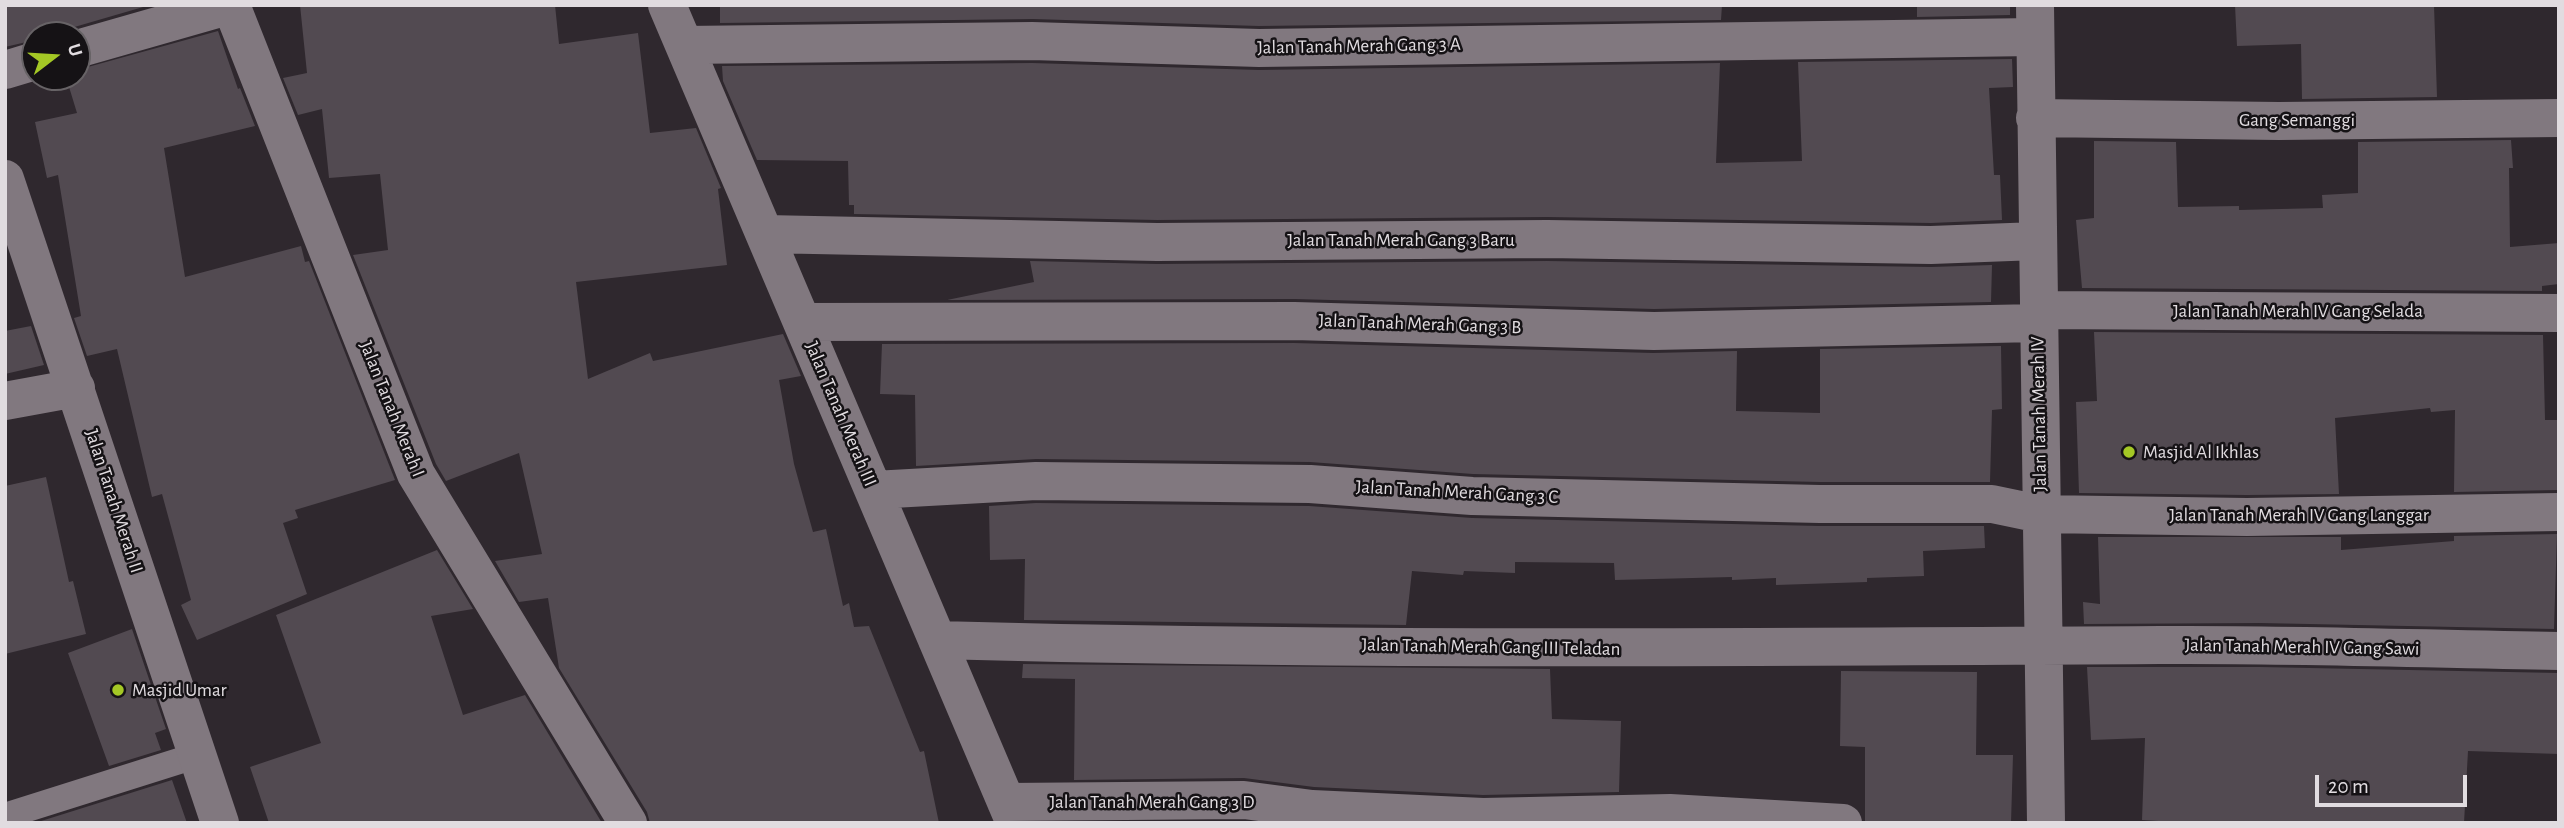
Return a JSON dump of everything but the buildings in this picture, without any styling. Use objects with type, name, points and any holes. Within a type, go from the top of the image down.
[{"type":"street","points":[[91,45],[231,5]]},
{"type":"street","name":"Jalan Tanah Merah I","points":[[231,5],[416,474],[628,823]]},
{"type":"street","name":"Jalan Tanah Merah III","points":[[667,5],[1011,812]]},
{"type":"street","name":"Jalan Tanah Merah Gang 3 A","points":[[684,45],[1032,41],[1259,48],[2034,21]]},
{"type":"street","name":"Jalan Tanah Merah IV","points":[[2034,21],[2046,823]]},
{"type":"street","name":"Gang Semanggi","points":[[2035,118],[2279,121],[2559,118]]},
{"type":"street","name":"Jalan Tanah Merah II","points":[[5,179],[220,823]]},
{"type":"street","name":"Jalan Tanah Merah Gang 3 Baru","points":[[765,234],[1157,242],[1547,239],[1931,244],[2037,241]]},
{"type":"street","name":"Jalan Tanah Merah IV Gang Selada","points":[[2038,316],[2559,313]]},
{"type":"street","name":"Jalan Tanah Merah Gang 3 B","points":[[802,321],[1294,321],[1654,331],[2038,316]]},
{"type":"street","points":[[5,401],[76,388]]},
{"type":"street","name":"Jalan Tanah Merah Gang 3 C","points":[[874,490],[1036,481],[1310,484],[1472,496],[1820,504],[1992,504],[2040,514]]},
{"type":"street","name":"Jalan Tanah Merah IV Gang Langgar","points":[[2040,514],[2247,517],[2559,512]]},
{"type":"street","name":"Jalan Tanah Merah Gang III Teladan","points":[[937,640],[1143,646],[1616,649],[2045,647]]},
{"type":"street","name":"Jalan Tanah Merah IV Gang Sawi","points":[[2045,647],[2161,645],[2559,652]]},
{"type":"street","name":"Jalan Tanah Merah Gang 3 D","points":[[1011,812],[1244,800],[1312,809],[1483,817],[1670,813],[1843,823]]},
{"type":"lane","points":[[5,816],[198,755]]},
{"type":"place","name":"Masjid Al Ikhlas","points":[[2129,452]]},
{"type":"place","name":"Masjid Umar","points":[[118,690]]}]
